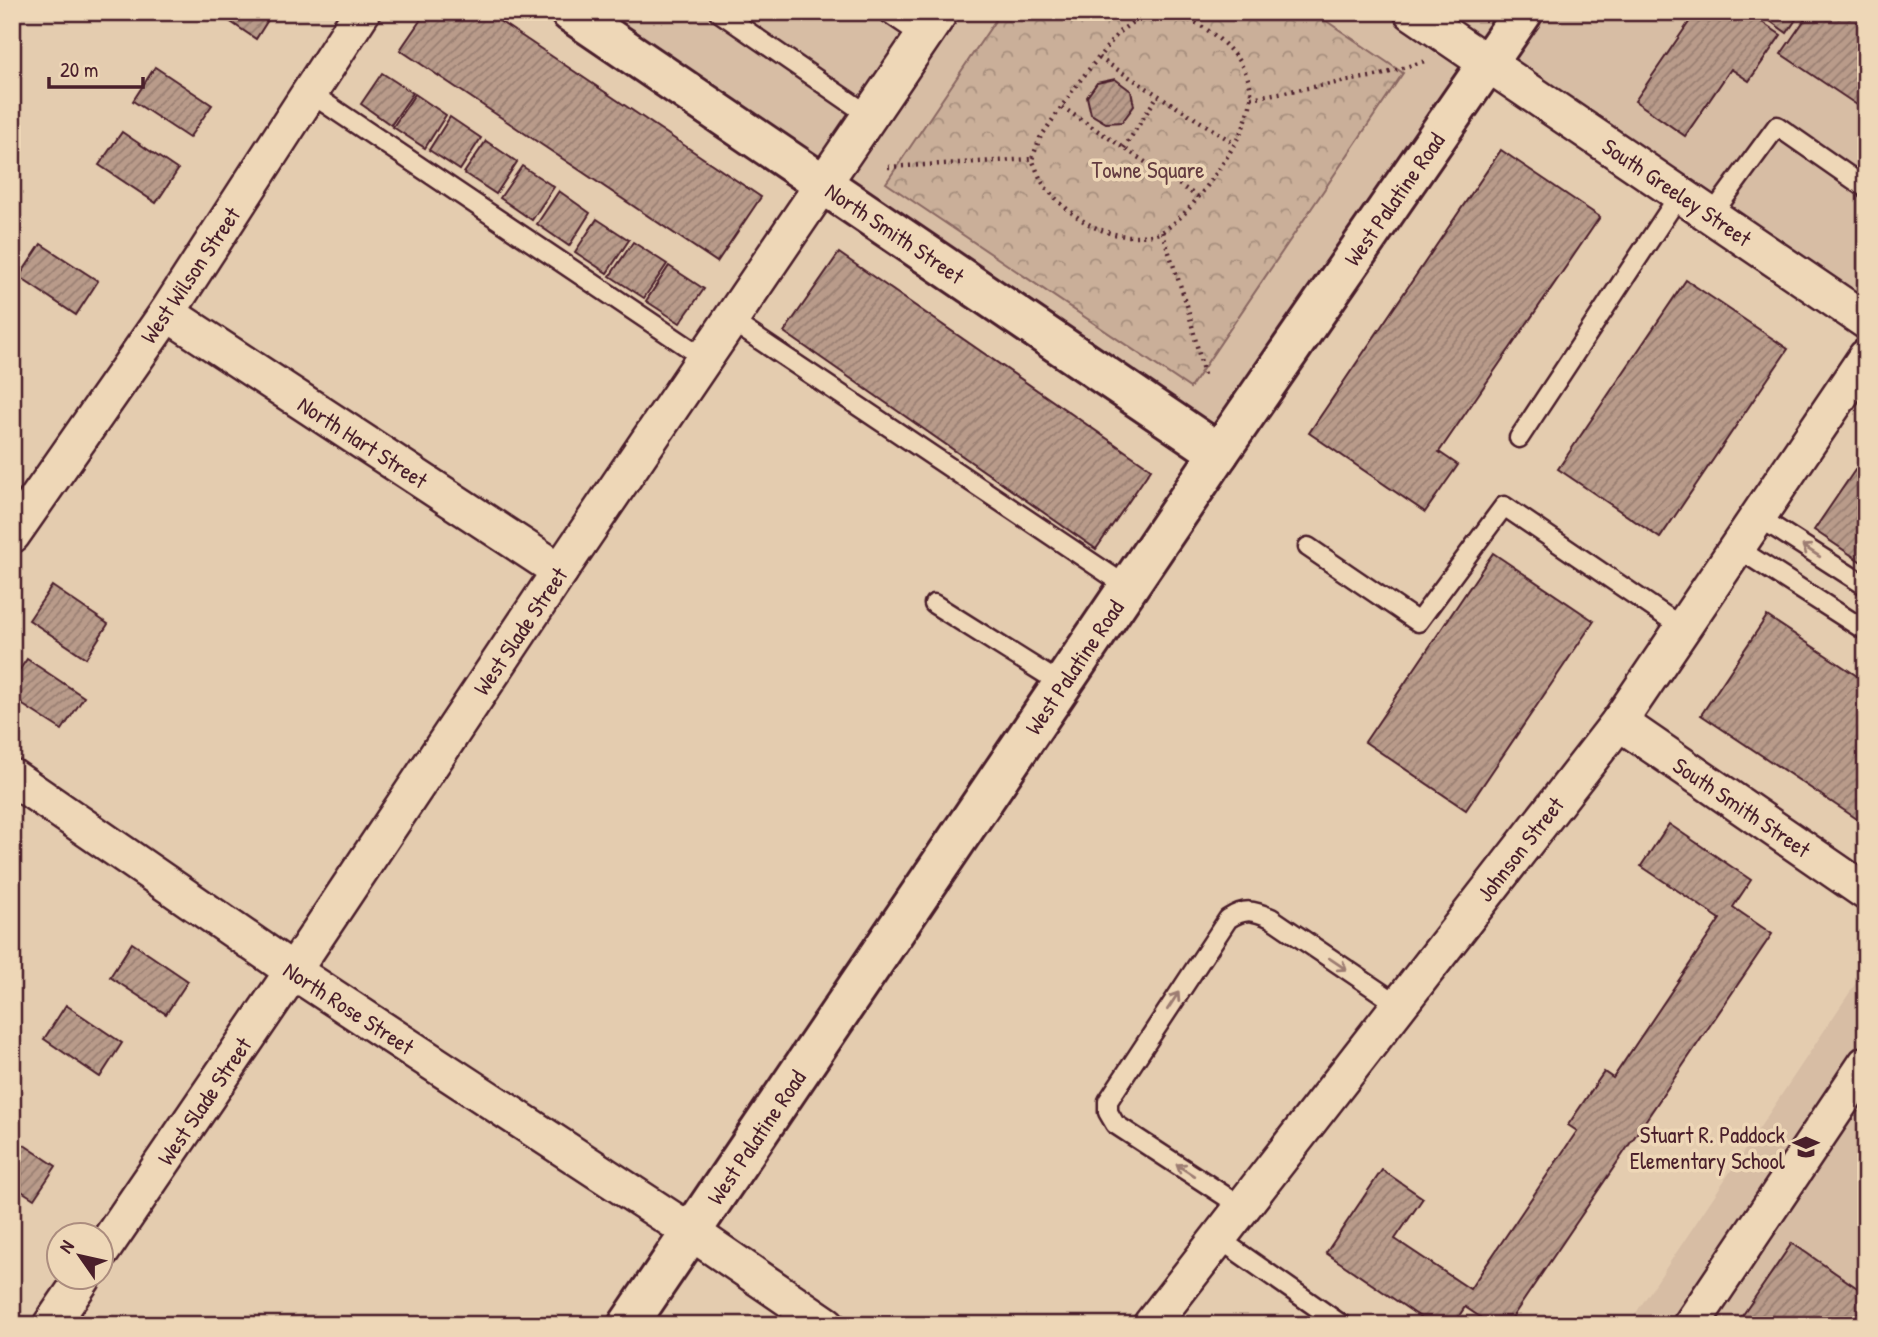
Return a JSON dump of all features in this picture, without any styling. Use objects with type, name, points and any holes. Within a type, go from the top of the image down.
[{"type":"main road","name":"North Smith Street","points":[[570,12],[1219,453]]},
{"type":"main road","name":"West Palatine Road","points":[[628,1325],[1219,453],[1524,12]]},
{"type":"street","name":"West Wilson Street","points":[[12,535],[167,313],[362,12]]},
{"type":"street","name":"South Greeley Street","points":[[1412,12],[1866,321]]},
{"type":"street","name":"West Slade Street","points":[[116,1230],[559,571],[932,24]]},
{"type":"street","name":"North Hart Street","points":[[167,313],[559,571]]},
{"type":"street","name":"Johnson Street","points":[[1151,1325],[1619,722],[1866,357]]},
{"type":"street","name":"South Smith Street","points":[[1619,722],[1866,892]]},
{"type":"street","name":"North Rose Street","points":[[12,777],[292,971],[827,1325]]},
{"type":"street","points":[[1691,1325],[1866,1064]]},
{"type":"street","points":[[51,1325],[73,1292]]},
{"type":"lane","points":[[719,12],[870,116]]},
{"type":"lane","points":[[887,12],[932,24]]},
{"type":"lane","points":[[310,93],[704,358]]},
{"type":"lane","points":[[1711,216],[1777,126],[1866,188]]},
{"type":"lane","points":[[1519,438],[1680,194]]},
{"type":"lane","points":[[730,320],[1129,587]]},
{"type":"lane","points":[[1308,547],[1418,622],[1504,506],[1683,628]]},
{"type":"lane","points":[[1757,516],[1866,586]]},
{"type":"lane","points":[[1737,548],[1866,631]]},
{"type":"lane","points":[[934,604],[1063,685]]},
{"type":"lane","points":[[1242,1207],[1115,1124],[1108,1112],[1108,1101],[1228,919],[1241,911],[1253,910],[1271,918],[1399,1005]]},
{"type":"lane","points":[[1218,1238],[1342,1325]]},
{"type":"path","points":[[1140,14],[1178,16],[1212,32],[1232,52],[1245,72],[1251,98],[1241,132],[1198,197],[1162,232],[1124,236],[1098,229],[1077,218],[1045,186],[1032,159],[1040,138],[1062,107],[1119,32],[1140,14]]},
{"type":"path","points":[[1099,58],[1234,143]]},
{"type":"path","points":[[1251,98],[1381,75],[1428,60]]},
{"type":"path","points":[[1124,148],[1158,95]]},
{"type":"path","points":[[1062,107],[1198,197]]},
{"type":"path","points":[[888,167],[1032,159]]},
{"type":"path","points":[[1162,232],[1187,305],[1205,379]]},
{"type":"shaded area","points":[[570,12],[1866,12],[1866,321],[1488,64],[1219,453]]},
{"type":"shaded area","name":"Stuart R. Paddock Elementary School","points":[[1866,968],[1866,1325],[1628,1325]]},
{"type":"green space","name":"Towne Square","points":[[1001,12],[1313,12],[1403,73],[1190,388],[886,183]]},
{"type":"building","points":[[216,12],[273,12],[256,39]]},
{"type":"building","points":[[426,12],[486,12],[761,197],[717,262],[400,50]]},
{"type":"building","points":[[1696,12],[1747,12],[1781,35],[1749,81],[1731,69],[1685,136],[1635,101]]},
{"type":"building","points":[[1766,12],[1801,12],[1787,33],[1763,16]]},
{"type":"building","points":[[1810,12],[1866,12],[1866,111],[1781,54]]},
{"type":"building","points":[[155,67],[212,105],[189,138],[133,101]]},
{"type":"building","points":[[382,73],[413,93],[391,125],[361,104]]},
{"type":"building","points":[[1115,79],[1131,91],[1134,106],[1122,122],[1106,123],[1091,114],[1087,97],[1097,83]]},
{"type":"building","points":[[415,94],[446,115],[425,148],[393,127]]},
{"type":"building","points":[[450,117],[481,138],[460,170],[429,150]]},
{"type":"building","points":[[122,132],[178,170],[156,203],[99,165]]},
{"type":"building","points":[[486,141],[517,162],[496,194],[464,173]]},
{"type":"building","points":[[1501,150],[1600,217],[1439,452],[1458,465],[1425,512],[1309,433]]},
{"type":"building","points":[[522,166],[554,187],[532,220],[500,198]]},
{"type":"building","points":[[559,191],[590,213],[569,246],[537,224]]},
{"type":"building","points":[[597,219],[629,240],[607,273],[575,252]]},
{"type":"building","points":[[633,242],[667,264],[644,298],[610,276]]},
{"type":"building","points":[[41,244],[98,281],[76,315],[19,277]]},
{"type":"building","points":[[839,253],[1151,469],[1096,549],[784,332]]},
{"type":"building","points":[[669,266],[704,289],[680,323],[646,301]]},
{"type":"building","points":[[1686,280],[1788,349],[1660,538],[1558,469]]},
{"type":"building","points":[[1866,454],[1866,565],[1814,530]]},
{"type":"building","points":[[1493,553],[1594,621],[1466,810],[1365,742]]},
{"type":"building","points":[[52,586],[108,624],[86,658],[29,620]]},
{"type":"building","points":[[1767,616],[1866,682],[1866,825],[1701,715]]},
{"type":"building","points":[[27,659],[84,697],[62,730],[12,698],[12,681]]},
{"type":"building","points":[[1669,824],[1751,880],[1733,907],[1772,934],[1507,1325],[1492,1325],[1465,1307],[1453,1325],[1432,1325],[1326,1253],[1382,1170],[1423,1198],[1395,1239],[1470,1289],[1577,1131],[1568,1125],[1604,1072],[1613,1078],[1720,919],[1641,866]]},
{"type":"building","points":[[132,943],[188,981],[166,1014],[110,977]]},
{"type":"building","points":[[66,1005],[122,1043],[100,1077],[44,1039]]},
{"type":"building","points":[[12,1137],[56,1166],[34,1199],[12,1185]]},
{"type":"building","points":[[1792,1243],[1866,1294],[1866,1303],[1850,1325],[1736,1325]]},
{"type":"place","name":"Stuart R. Paddock Elementary School","points":[[1806,1147]]}]
